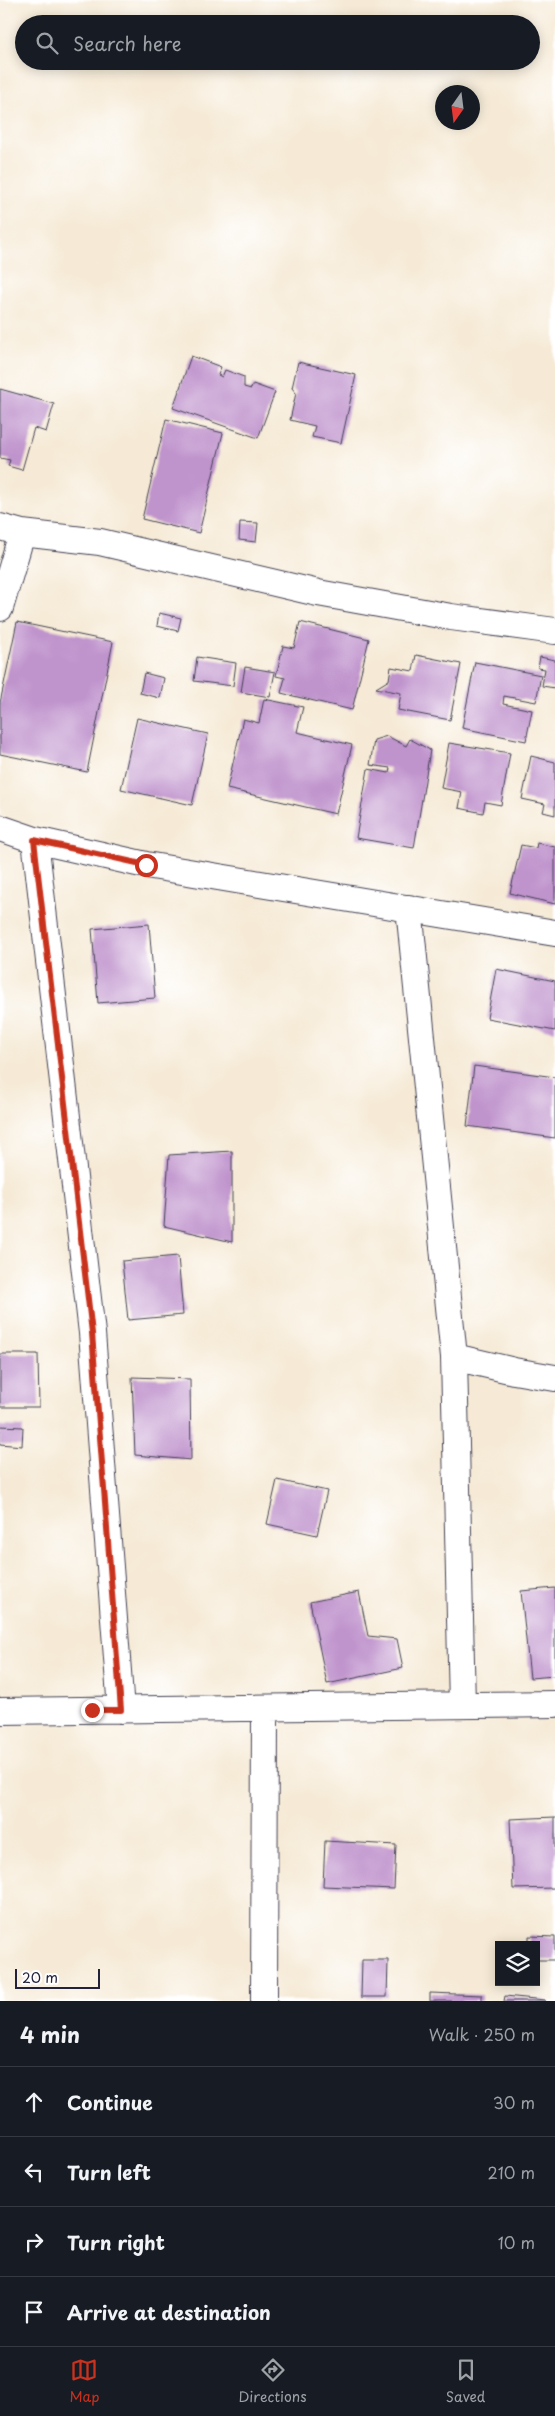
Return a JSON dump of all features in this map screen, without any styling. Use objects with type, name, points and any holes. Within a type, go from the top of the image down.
[{"type":"street","points":[[0,608],[11,530],[100,542],[318,593],[451,617],[555,631]]},
{"type":"street","points":[[0,828],[34,840],[146,865],[555,933]]},
{"type":"street","points":[[34,840],[92,1333],[121,1710]]},
{"type":"street","points":[[409,908],[454,1356],[462,1705]]},
{"type":"street","points":[[454,1356],[514,1371],[555,1378]]},
{"type":"street","points":[[0,1711],[555,1704]]},
{"type":"street","points":[[264,2001],[265,1708]]},
{"type":"building","points":[[191,356],[221,367],[218,375],[222,377],[225,370],[244,377],[244,387],[251,389],[253,384],[275,392],[258,438],[173,408]]},
{"type":"building","points":[[298,362],[356,375],[341,443],[312,437],[315,426],[290,420],[296,393],[292,388]]},
{"type":"building","points":[[0,389],[54,404],[46,432],[34,428],[22,470],[8,466],[10,460],[0,458]]},
{"type":"building","points":[[166,419],[223,433],[199,533],[142,519]]},
{"type":"building","points":[[240,522],[258,523],[256,542],[239,540]]},
{"type":"building","points":[[159,613],[181,618],[178,631],[157,626]]},
{"type":"building","points":[[17,622],[113,642],[87,772],[0,754],[0,703]]},
{"type":"building","points":[[300,622],[369,639],[352,710],[281,693],[285,678],[276,676],[283,646],[294,648]]},
{"type":"building","points":[[416,655],[461,664],[450,720],[398,710],[401,693],[376,688],[389,680],[391,667],[413,671]]},
{"type":"building","points":[[197,657],[236,663],[233,686],[194,681]]},
{"type":"building","points":[[540,657],[555,660],[555,688],[542,686],[545,669],[538,668]]},
{"type":"building","points":[[475,662],[541,675],[536,702],[504,696],[503,704],[532,710],[526,741],[462,728]]},
{"type":"building","points":[[245,667],[275,672],[270,697],[241,692]]},
{"type":"building","points":[[144,673],[164,678],[160,698],[140,693]]},
{"type":"building","points":[[264,699],[303,707],[297,732],[352,745],[336,814],[227,789],[243,719],[259,723]]},
{"type":"building","points":[[137,718],[208,734],[192,805],[121,789]]},
{"type":"building","points":[[387,736],[406,746],[410,739],[430,750],[414,848],[356,838],[368,769],[389,773],[390,768],[370,765],[374,740]]},
{"type":"building","points":[[449,743],[510,753],[501,805],[485,802],[483,813],[459,808],[462,792],[441,788]]},
{"type":"building","points":[[531,756],[555,762],[555,815],[543,812],[545,804],[522,799]]},
{"type":"building","points":[[537,843],[555,847],[555,904],[510,893],[521,845],[536,848]]},
{"type":"building","points":[[149,924],[155,998],[98,1003],[92,929]]},
{"type":"building","points":[[496,969],[555,981],[555,1031],[487,1018]]},
{"type":"building","points":[[474,1066],[555,1077],[555,1138],[467,1126]]},
{"type":"building","points":[[232,1151],[232,1242],[164,1226],[169,1155]]},
{"type":"building","points":[[178,1256],[183,1315],[128,1320],[122,1261]]},
{"type":"building","points":[[0,1354],[38,1354],[39,1407],[0,1407]]},
{"type":"building","points":[[132,1377],[190,1379],[191,1460],[135,1455]]},
{"type":"building","points":[[0,1426],[23,1427],[22,1446],[0,1444]]},
{"type":"building","points":[[277,1480],[327,1491],[317,1535],[267,1524]]},
{"type":"building","points":[[555,1588],[555,1676],[530,1678],[521,1591]]},
{"type":"building","points":[[359,1592],[368,1636],[397,1639],[403,1668],[327,1684],[310,1602]]},
{"type":"building","points":[[555,1817],[555,1888],[513,1889],[510,1819]]},
{"type":"building","points":[[325,1841],[396,1845],[394,1889],[323,1886]]},
{"type":"building","points":[[529,1936],[555,1937],[555,1960],[540,1960],[540,1941],[529,1941]]},
{"type":"building","points":[[362,1960],[388,1960],[387,1997],[361,1997]]},
{"type":"building","points":[[430,1993],[482,1995],[482,2001],[430,2001]]},
{"type":"building","points":[[505,1996],[545,2000],[545,2001],[504,2001]]},
{"type":"route","points":[[92,1710],[121,1710],[92,1333],[34,840],[146,865]]}]
